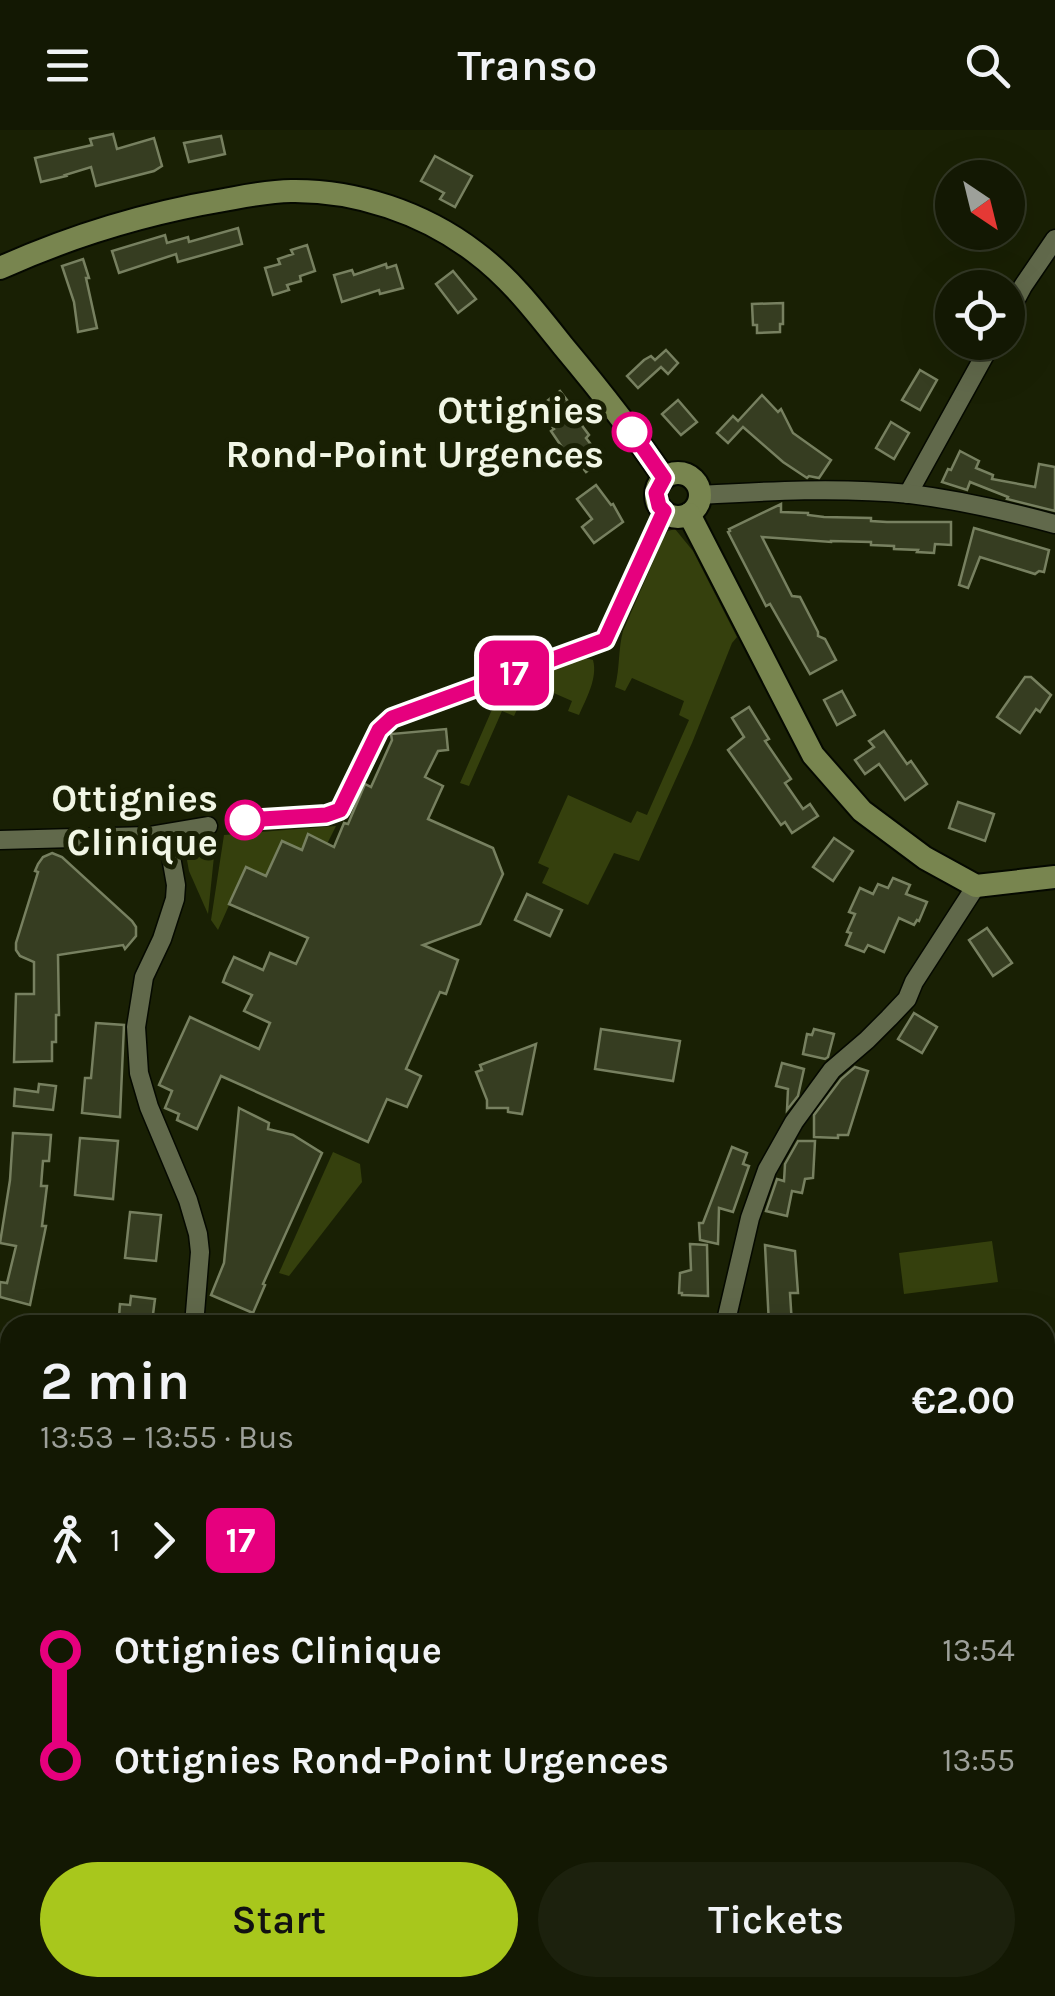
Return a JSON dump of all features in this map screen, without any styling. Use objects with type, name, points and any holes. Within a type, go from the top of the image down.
[{"type":"main road","points":[[0,268],[134,219],[241,196],[317,192],[386,206],[448,234],[508,281],[632,432],[664,478]]},
{"type":"main road","points":[[687,475],[698,486],[694,505],[682,516],[669,515],[659,506],[656,493],[664,478],[687,475]]},
{"type":"main road","points":[[694,505],[813,755],[862,811],[925,858],[976,886],[1055,877]]},
{"type":"street","points":[[1025,282],[1055,239]]},
{"type":"street","points":[[908,494],[982,360]]},
{"type":"street","points":[[694,505],[778,492],[908,494],[990,507],[1055,524]]},
{"type":"street","points":[[0,840],[167,834],[208,826]]},
{"type":"street","points":[[167,834],[175,899],[144,977],[136,1028],[138,1073],[198,1234],[196,1315]]},
{"type":"street","points":[[728,1315],[757,1197],[794,1122],[832,1070],[906,1000],[976,886]]},
{"type":"green space","points":[[675,529],[693,551],[737,637],[639,861],[614,853],[588,905],[542,883],[549,868],[538,863],[568,795],[631,823],[637,811],[647,815],[689,720],[679,715],[684,701],[632,678],[625,691],[615,687],[623,631],[663,539]]},
{"type":"green space","points":[[585,658],[593,660],[594,674],[579,715],[568,711],[572,701],[531,683],[523,697],[518,683]]},
{"type":"green space","points":[[516,685],[521,701],[514,716],[502,711],[469,786],[460,783],[494,705]]},
{"type":"green space","points":[[336,826],[327,844],[308,835],[302,850],[282,841],[272,863],[322,900],[246,867],[218,930],[211,920],[224,835]]},
{"type":"green space","points":[[216,837],[208,914],[189,871],[185,849],[194,840]]},
{"type":"green space","points":[[333,1152],[360,1164],[362,1182],[289,1276],[279,1273]]},
{"type":"green space","points":[[992,1241],[998,1282],[904,1294],[899,1253]]},
{"type":"building","points":[[113,134],[117,149],[154,138],[162,166],[96,186],[91,167],[41,182],[35,158],[92,145],[90,139]]},
{"type":"building","points":[[221,136],[225,154],[189,162],[184,143]]},
{"type":"building","points":[[435,156],[472,176],[455,207],[440,199],[444,193],[421,181]]},
{"type":"building","points":[[238,228],[242,244],[178,262],[176,254],[119,273],[112,251],[165,235],[167,243],[188,237],[189,242]]},
{"type":"building","points":[[307,245],[315,271],[287,285],[289,290],[273,295],[265,268],[280,264],[278,259]]},
{"type":"building","points":[[83,259],[97,328],[78,332],[74,302],[62,266]]},
{"type":"building","points":[[386,264],[387,268],[396,265],[403,288],[380,294],[379,290],[342,302],[334,275],[352,270],[354,275]]},
{"type":"building","points":[[453,271],[476,299],[458,313],[436,284]]},
{"type":"building","points":[[783,303],[780,332],[757,333],[752,304]]},
{"type":"building","points":[[666,350],[678,363],[668,374],[661,367],[638,388],[627,376],[644,360],[651,356],[655,360]]},
{"type":"building","points":[[920,370],[937,380],[920,410],[902,400]]},
{"type":"building","points":[[560,391],[603,460],[586,472],[569,450],[566,453],[538,408]]},
{"type":"building","points":[[762,395],[778,412],[781,409],[793,433],[831,460],[819,478],[807,478],[783,462],[743,427],[728,443],[717,433],[733,416],[738,421]]},
{"type":"building","points":[[678,400],[697,422],[681,435],[662,414]]},
{"type":"building","points":[[891,422],[909,433],[894,459],[876,448]]},
{"type":"building","points":[[960,451],[979,461],[976,468],[993,475],[992,479],[1035,487],[1039,464],[1055,467],[1055,511],[1007,499],[970,482],[967,490],[942,482]]},
{"type":"building","points":[[596,485],[623,522],[594,543],[582,527],[592,519],[577,499]]},
{"type":"building","points":[[781,504],[781,512],[824,517],[951,522],[951,545],[935,544],[934,553],[871,542],[762,537],[792,596],[800,597],[818,636],[825,639],[836,660],[810,674],[770,604],[766,606],[728,532]]},
{"type":"building","points":[[974,528],[1049,550],[1044,572],[1035,574],[980,557],[968,588],[959,585]]},
{"type":"building","points":[[1025,677],[1031,677],[1051,695],[1020,733],[997,717]]},
{"type":"building","points":[[842,691],[855,715],[837,725],[824,700]]},
{"type":"building","points":[[749,707],[769,739],[765,741],[791,779],[785,783],[803,809],[810,804],[818,816],[792,833],[785,822],[781,825],[728,750],[744,737],[732,718]]},
{"type":"building","points":[[446,729],[448,750],[438,751],[425,777],[443,786],[428,819],[493,848],[503,874],[480,924],[423,945],[458,960],[446,994],[440,992],[406,1069],[421,1076],[407,1107],[387,1099],[368,1142],[221,1076],[197,1129],[177,1120],[179,1114],[165,1108],[172,1091],[159,1085],[190,1017],[259,1049],[270,1023],[244,1011],[252,995],[223,982],[226,974],[234,957],[263,970],[270,953],[296,964],[308,938],[229,904],[246,867],[266,876],[282,841],[302,850],[308,834],[334,847],[365,784],[371,787],[392,740],[391,734]]},
{"type":"building","points":[[884,731],[927,784],[905,800],[879,764],[865,774],[855,760],[874,747],[869,741]]},
{"type":"building","points":[[958,802],[994,814],[985,841],[949,828]]},
{"type":"building","points":[[834,838],[853,851],[833,881],[813,867]]},
{"type":"building","points":[[52,853],[62,857],[132,921],[136,936],[125,949],[123,945],[58,955],[59,1015],[52,1061],[14,1062],[16,994],[34,994],[34,962],[20,956],[16,943],[38,872],[35,871],[43,857]]},
{"type":"building","points":[[893,878],[910,885],[906,894],[927,902],[919,921],[914,925],[899,918],[884,952],[868,945],[864,952],[846,945],[855,914],[849,912],[860,888],[873,894],[878,884],[888,888]]},
{"type":"building","points":[[527,894],[562,910],[550,936],[515,920]]},
{"type":"building","points":[[987,928],[1012,963],[993,976],[969,940]]},
{"type":"building","points":[[914,1013],[937,1027],[922,1053],[898,1039]]},
{"type":"building","points":[[96,1023],[124,1025],[120,1117],[82,1113],[85,1078],[91,1078]]},
{"type":"building","points":[[601,1029],[680,1041],[673,1081],[595,1069]]},
{"type":"building","points":[[814,1029],[834,1034],[825,1059],[803,1054],[807,1034],[812,1035]]},
{"type":"building","points":[[536,1044],[522,1114],[508,1112],[508,1108],[487,1108],[476,1072],[482,1070],[480,1065]]},
{"type":"building","points":[[782,1063],[804,1069],[798,1096],[787,1110],[788,1089],[776,1086]]},
{"type":"building","points":[[855,1067],[868,1071],[848,1135],[814,1137],[814,1115]]},
{"type":"building","points":[[39,1084],[56,1086],[53,1110],[14,1106],[15,1089],[38,1092]]},
{"type":"building","points":[[239,1108],[269,1123],[268,1129],[293,1135],[322,1153],[253,1313],[211,1295],[224,1263]]},
{"type":"building","points":[[13,1133],[51,1135],[49,1161],[43,1161],[41,1186],[47,1186],[42,1226],[46,1226],[30,1305],[0,1297],[0,1282],[7,1283],[16,1246],[0,1243]]},
{"type":"building","points":[[80,1138],[118,1141],[113,1199],[75,1195]]},
{"type":"building","points":[[798,1141],[815,1141],[813,1178],[805,1179],[802,1193],[792,1191],[787,1216],[766,1211],[777,1179],[784,1181],[785,1164]]},
{"type":"building","points":[[732,1147],[747,1153],[743,1164],[749,1166],[733,1212],[719,1208],[718,1244],[700,1240],[699,1223],[703,1223]]},
{"type":"building","points":[[130,1212],[161,1215],[156,1261],[125,1258]]},
{"type":"building","points":[[690,1244],[707,1245],[708,1296],[679,1293],[680,1273],[691,1270]]},
{"type":"building","points":[[765,1245],[795,1251],[798,1293],[790,1293],[791,1315],[768,1315]]},
{"type":"building","points":[[131,1296],[155,1299],[153,1315],[119,1315],[120,1304],[130,1305]]},
{"type":"bus line","name":"17","points":[[245,820],[333,814],[344,803],[379,730],[392,718],[605,640],[664,511],[656,493],[664,478],[632,432]]},
{"type":"place","name":"Ottignies Rond-Point Urgences","points":[[632,432]]},
{"type":"place","name":"Ottignies Clinique","points":[[245,820]]}]
